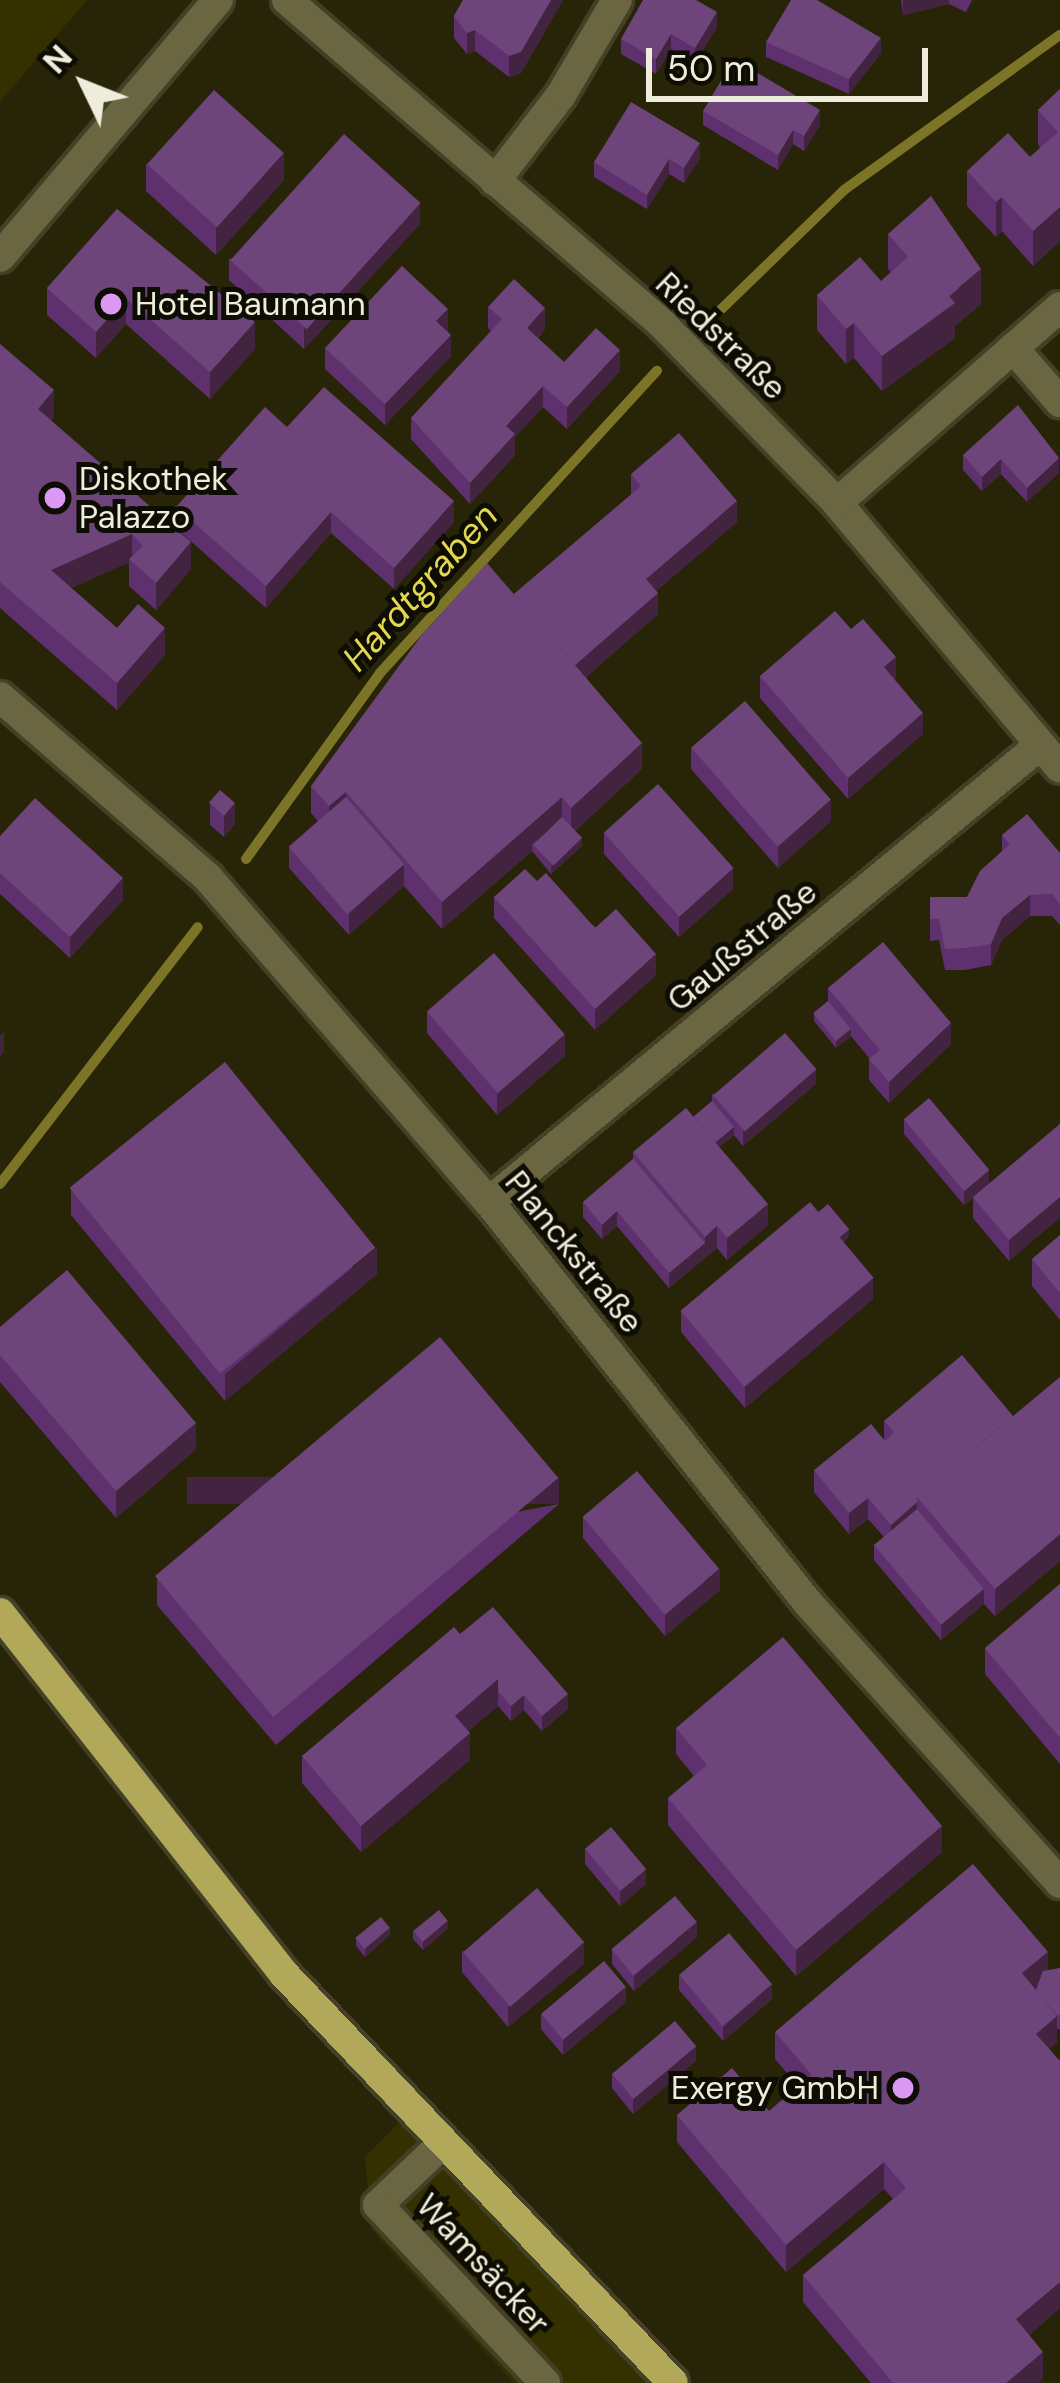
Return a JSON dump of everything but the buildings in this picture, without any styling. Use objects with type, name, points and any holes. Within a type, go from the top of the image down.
[{"type":"main road","points":[[0,1613],[284,1974],[441,2145],[673,2383]]},
{"type":"street","points":[[0,257],[218,0]]},
{"type":"street","name":"Riedstraße","points":[[287,0],[662,324],[837,503],[1050,757]]},
{"type":"street","points":[[495,182],[560,95],[617,0]]},
{"type":"street","points":[[837,503],[1060,307]]},
{"type":"street","points":[[1013,348],[1060,402]]},
{"type":"street","name":"Planckstraße","points":[[0,697],[208,878],[489,1202],[808,1603],[1060,1883]]},
{"type":"street","name":"Gaußstraße","points":[[489,1202],[1050,757]]},
{"type":"street","name":"Wamsäcker","points":[[441,2145],[377,2205],[545,2383]]},
{"type":"shaded area","points":[[0,0],[87,0],[0,102]]},
{"type":"shaded area","points":[[410,2112],[673,2383],[514,2383],[372,2230],[365,2157]]},
{"type":"waterway","name":"Hardtgraben","points":[[708,322],[844,190],[1060,35]]},
{"type":"waterway","name":"Hardtgraben","points":[[246,859],[380,673],[657,371]]},
{"type":"waterway","name":"Hardtgraben","points":[[0,1184],[198,927]]},
{"type":"place","name":"Hotel Baumann","points":[[111,304]]},
{"type":"place","name":"Diskothek Palazzo","points":[[55,498]]},
{"type":"place","name":"Exergy GmbH","points":[[903,2088]]}]
